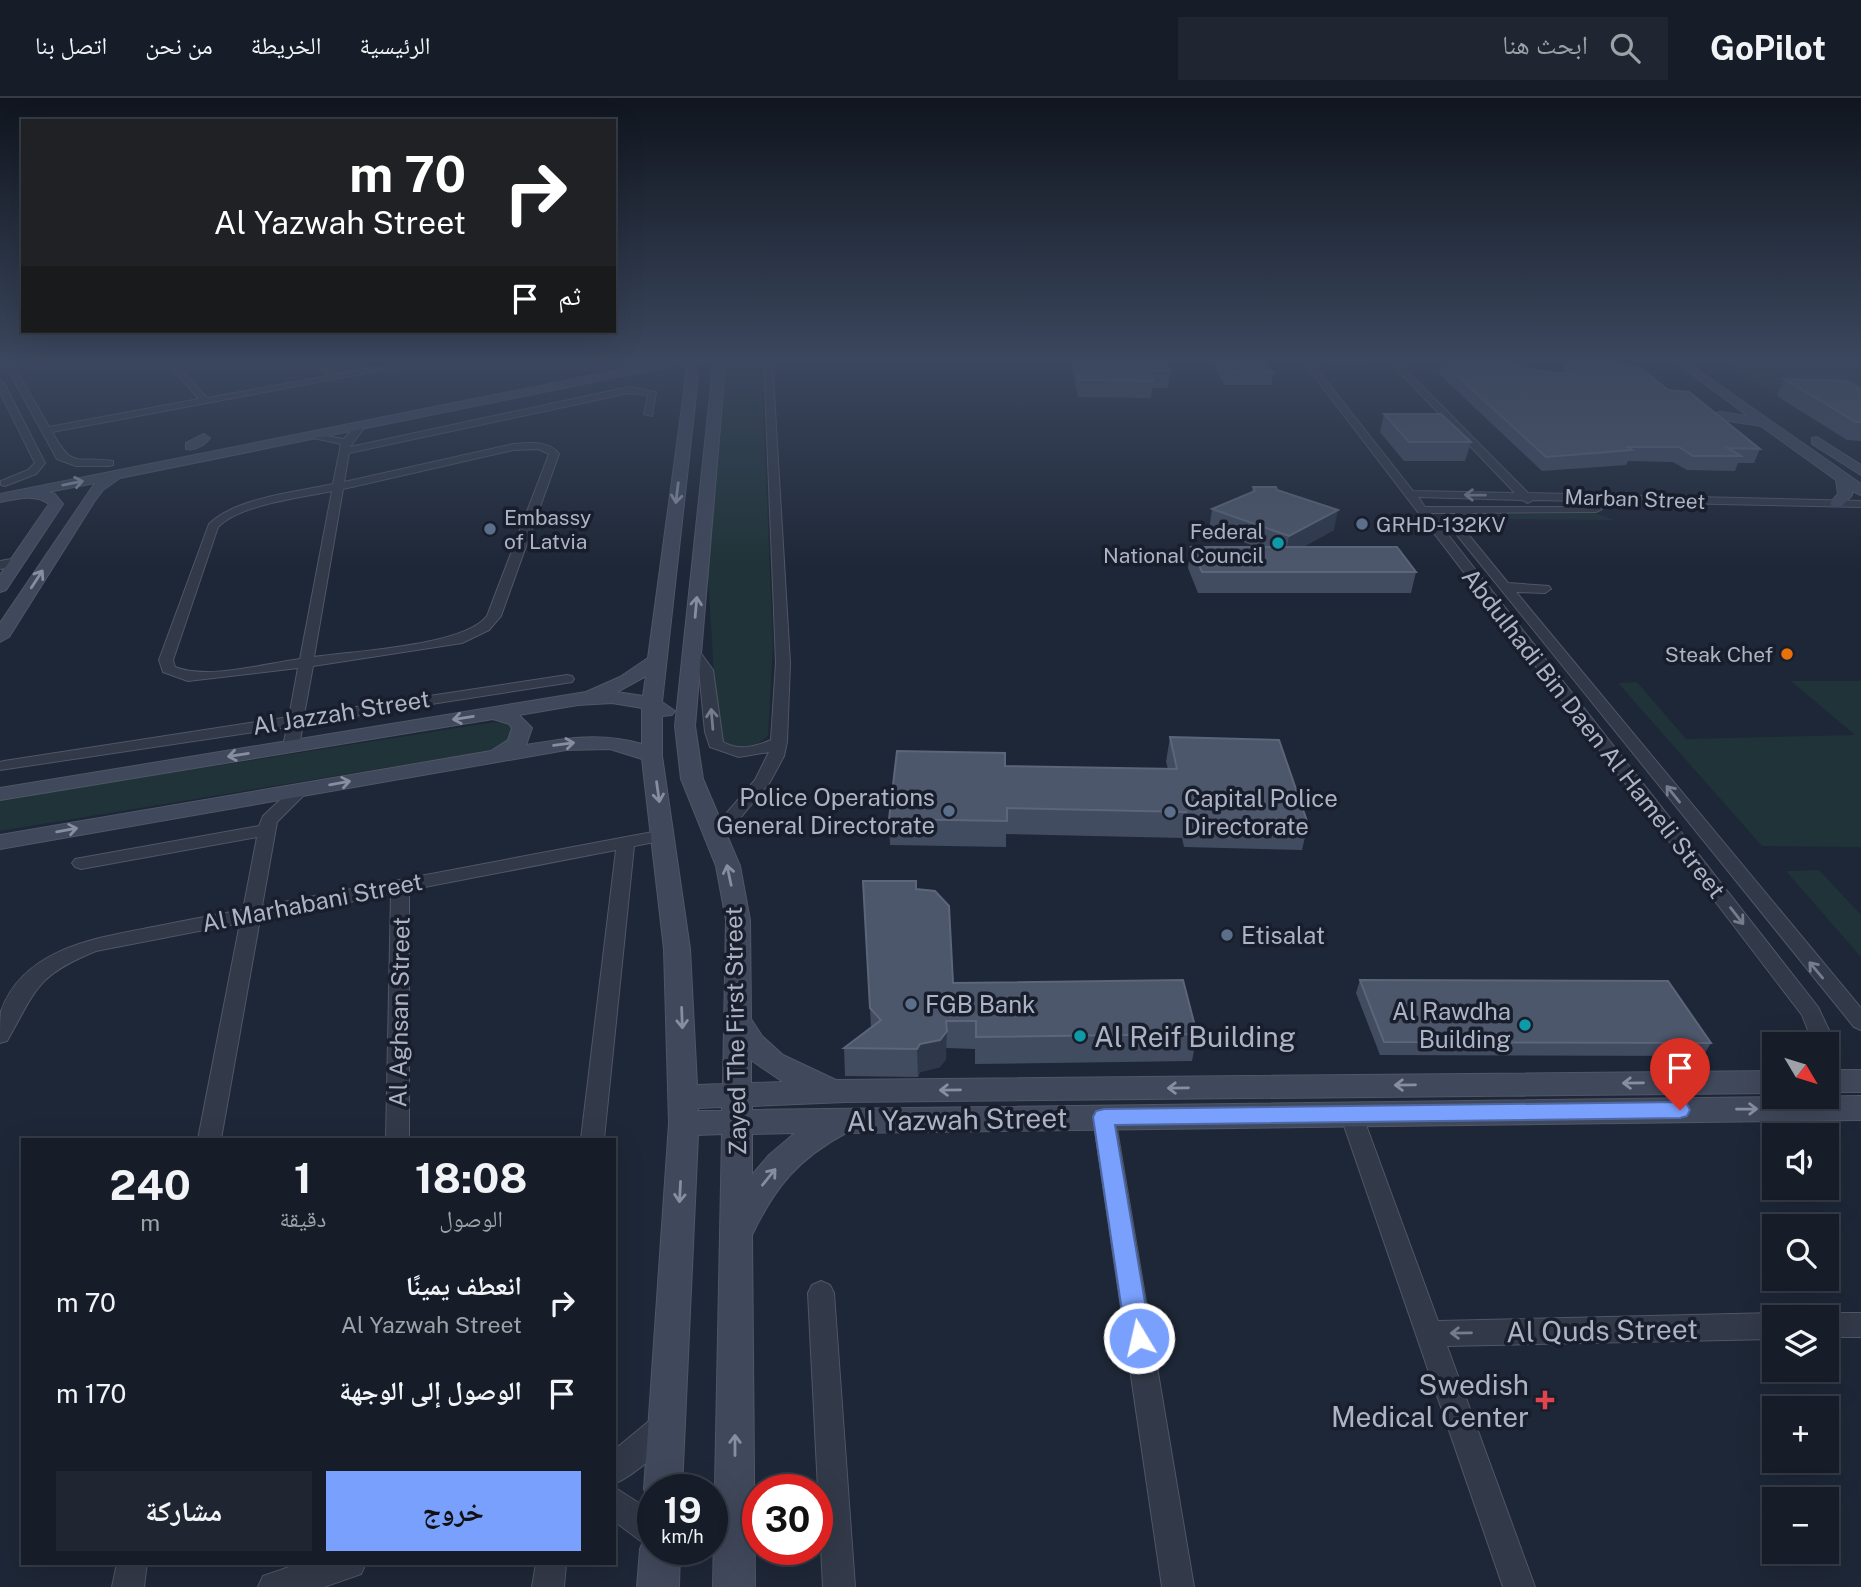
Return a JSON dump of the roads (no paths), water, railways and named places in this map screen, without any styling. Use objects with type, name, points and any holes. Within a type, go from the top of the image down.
[{"type":"main road","points":[[2,484],[281,428]]},
{"type":"main road","points":[[0,498],[344,428]]},
{"type":"main road","points":[[664,1474],[683,1110],[677,949],[652,756],[652,704],[683,428]]},
{"type":"main road","name":"Zayed The First Street","points":[[712,428],[685,726],[692,779],[728,866],[738,920],[738,1108]]},
{"type":"main road","points":[[1774,428],[1861,491]]},
{"type":"main road","points":[[1808,435],[1861,471]]},
{"type":"main road","points":[[191,446],[204,438]]},
{"type":"main road","points":[[0,587],[56,504],[53,498],[46,495],[23,494]]},
{"type":"main road","points":[[579,699],[627,681],[656,662]]},
{"type":"main road","name":"Al Jazzah Street","points":[[0,794],[579,699],[618,698],[652,704],[685,726]]},
{"type":"main road","points":[[494,713],[516,720],[523,733],[517,743],[494,756]]},
{"type":"main road","points":[[0,842],[566,744],[597,741],[624,744],[652,756]]},
{"type":"main road","points":[[1839,1081],[1861,1081]]},
{"type":"main road","name":"Al Yazwah Street","points":[[738,1108],[1762,1082]]},
{"type":"main road","points":[[736,1236],[752,1199],[776,1167],[846,1105]]},
{"type":"main road","name":"Al Yazwah Street","points":[[846,1105],[1104,1117],[1861,1108]]},
{"type":"main road","name":"Zayed The First Street","points":[[734,1587],[736,1236]]},
{"type":"main road","points":[[658,1587],[659,1565]]},
{"type":"street","points":[[2,484],[36,469],[40,463],[23,428]]},
{"type":"street","points":[[54,428],[46,430],[65,460],[76,463],[109,463]]},
{"type":"street","points":[[291,747],[346,446],[359,428]]},
{"type":"street","points":[[312,435],[346,446],[435,428]]},
{"type":"street","points":[[716,836],[762,782],[776,756],[779,742],[783,663],[773,428]]},
{"type":"street","name":"Abdulhadi Bin Daen Al Hameli Street","points":[[1359,428],[1811,1012],[1819,1032]]},
{"type":"street","points":[[1458,428],[1537,511]]},
{"type":"street","points":[[513,447],[544,447],[554,454],[494,616],[488,624],[469,636],[451,641],[199,677],[172,673],[166,665],[213,526],[218,520],[247,507],[339,485],[513,447]]},
{"type":"street","points":[[39,459],[61,456]]},
{"type":"street","points":[[0,637],[95,490],[122,473]]},
{"type":"street","points":[[1837,503],[1845,495],[1843,479]]},
{"type":"street","name":"Marban Street","points":[[1409,494],[1861,504]]},
{"type":"street","name":"Marban Street","points":[[1421,510],[1861,510]]},
{"type":"street","name":"Abdulhadi Bin Daen Al Hameli Street","points":[[1466,511],[1457,519],[1457,528],[1861,1022]]},
{"type":"street","points":[[0,565],[17,562]]},
{"type":"street","points":[[1504,586],[1526,590],[1545,589]]},
{"type":"street","points":[[692,651],[701,658],[707,670],[716,744],[732,751],[747,752],[779,742]]},
{"type":"street","points":[[4,766],[567,679]]},
{"type":"street","points":[[210,1138],[268,825],[302,790]]},
{"type":"street","points":[[250,799],[268,825]]},
{"type":"street","points":[[81,863],[268,825]]},
{"type":"street","name":"Al Marhabani Street","points":[[0,1035],[15,999],[24,988],[49,967],[70,955],[108,941],[664,835]]},
{"type":"street","points":[[593,1138],[626,842]]},
{"type":"street","name":"Al Aghsan Street","points":[[398,1138],[401,885]]},
{"type":"street","points":[[1758,943],[1775,946],[1793,942]]},
{"type":"street","points":[[737,1016],[748,1038],[777,1066],[808,1081],[846,1105]]},
{"type":"street","name":"Al Yazwah Street","points":[[683,1110],[738,1108]]},
{"type":"street","name":"Zayed The First Street","points":[[736,1236],[738,1108]]},
{"type":"street","points":[[1351,1114],[1519,1587]]},
{"type":"street","points":[[1104,1117],[1178,1587]]},
{"type":"street","points":[[821,1293],[839,1587]]},
{"type":"street","points":[[1839,1325],[1861,1325]]},
{"type":"street","name":"Al Quds Street","points":[[1429,1334],[1762,1326]]},
{"type":"street","points":[[616,1468],[649,1443],[667,1425]]},
{"type":"street","points":[[616,1503],[637,1519]]},
{"type":"street","points":[[128,1587],[132,1565]]},
{"type":"street","points":[[274,1587],[344,1565]]},
{"type":"street","points":[[548,1587],[551,1565]]},
{"type":"place","name":"GRHD-132KV","points":[[1362,524]]},
{"type":"place","name":"Embassy of Latvia","points":[[490,529]]},
{"type":"place","name":"Federal National Council","points":[[1278,543]]},
{"type":"place","name":"Steak Chef","points":[[1787,654]]},
{"type":"place","name":"Police Operations General Directorate","points":[[949,811]]},
{"type":"place","name":"Capital Police Directorate","points":[[1170,812]]},
{"type":"place","name":"Etisalat","points":[[1227,935]]},
{"type":"place","name":"FGB Bank","points":[[911,1004]]},
{"type":"place","name":"Al Rawdha Building","points":[[1525,1025]]},
{"type":"place","name":"Al Reif Building","points":[[1080,1036]]},
{"type":"place","name":"Swedish Medical Center","points":[[1545,1400]]}]
